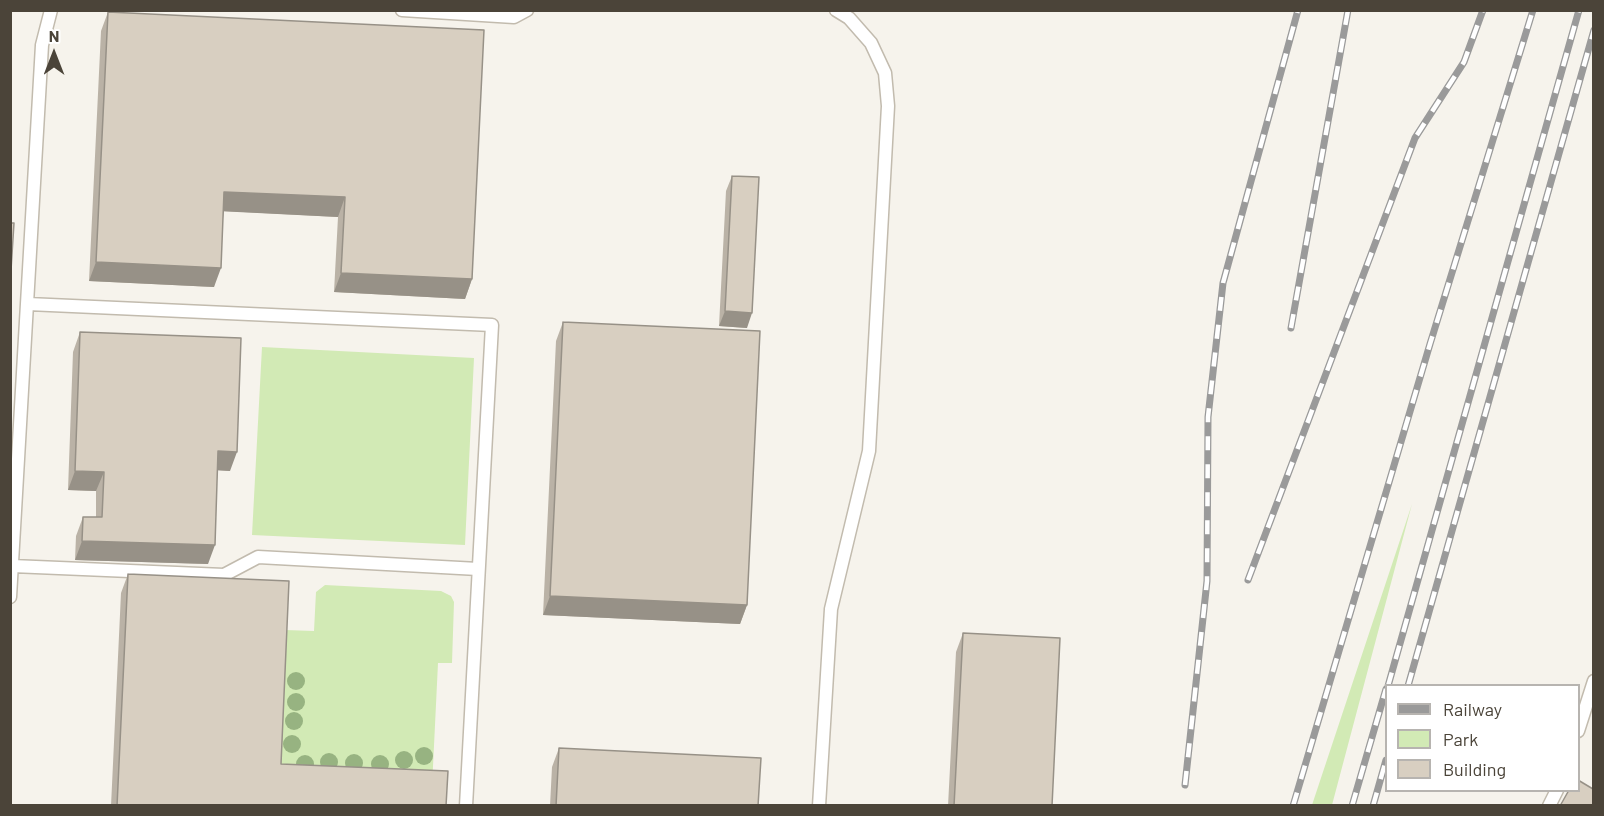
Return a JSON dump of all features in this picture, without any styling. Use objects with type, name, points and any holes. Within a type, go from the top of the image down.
[{"type":"lane","points":[[10,597],[42,45],[51,10]]},
{"type":"lane","points":[[402,10],[514,14],[527,10]]},
{"type":"lane","points":[[819,806],[831,609],[869,451],[888,106],[885,73],[871,43],[849,18],[836,10]]},
{"type":"lane","points":[[28,304],[492,325],[466,806]]},
{"type":"lane","points":[[12,566],[224,574],[258,557],[478,569]]},
{"type":"lane","points":[[1580,724],[1593,681]]},
{"type":"lane","points":[[1549,806],[1556,792]]},
{"type":"green space","points":[[262,347],[474,358],[465,545],[252,535]]},
{"type":"green space","points":[[1412,504],[1332,805],[1312,805]]},
{"type":"green space","points":[[325,585],[441,591],[451,596],[454,602],[452,663],[438,663],[432,787],[279,780],[285,630],[314,631],[316,592]]},
{"type":"building","points":[[108,12],[484,30],[472,279],[341,273],[345,197],[224,192],[221,268],[96,262]]},
{"type":"building","points":[[732,176],[759,177],[752,313],[725,311]]},
{"type":"building","points":[[10,223],[14,223],[10,286]]},
{"type":"building","points":[[563,322],[760,331],[747,605],[550,596]]},
{"type":"building","points":[[80,332],[241,338],[237,452],[218,451],[215,545],[82,541],[83,517],[102,517],[104,472],[75,471]]},
{"type":"building","points":[[128,574],[289,581],[281,764],[448,771],[446,806],[117,806]]},
{"type":"building","points":[[963,633],[1060,638],[1052,806],[954,806]]},
{"type":"building","points":[[559,748],[761,758],[758,806],[556,806]]},
{"type":"building","points":[[1580,781],[1593,789],[1593,806],[1560,806],[1568,792],[1580,792]]},
{"type":"railway","points":[[1185,785],[1207,581],[1208,417],[1223,283],[1298,10]]},
{"type":"railway","points":[[1291,328],[1348,10]]},
{"type":"railway","points":[[1248,580],[1415,138],[1464,62],[1483,10]]},
{"type":"railway","points":[[1293,806],[1430,344],[1533,10]]},
{"type":"railway","points":[[1389,684],[1579,10]]},
{"type":"railway","points":[[1409,684],[1594,30]]},
{"type":"railway","points":[[1352,806],[1385,692]]},
{"type":"railway","points":[[1373,806],[1385,764]]}]
